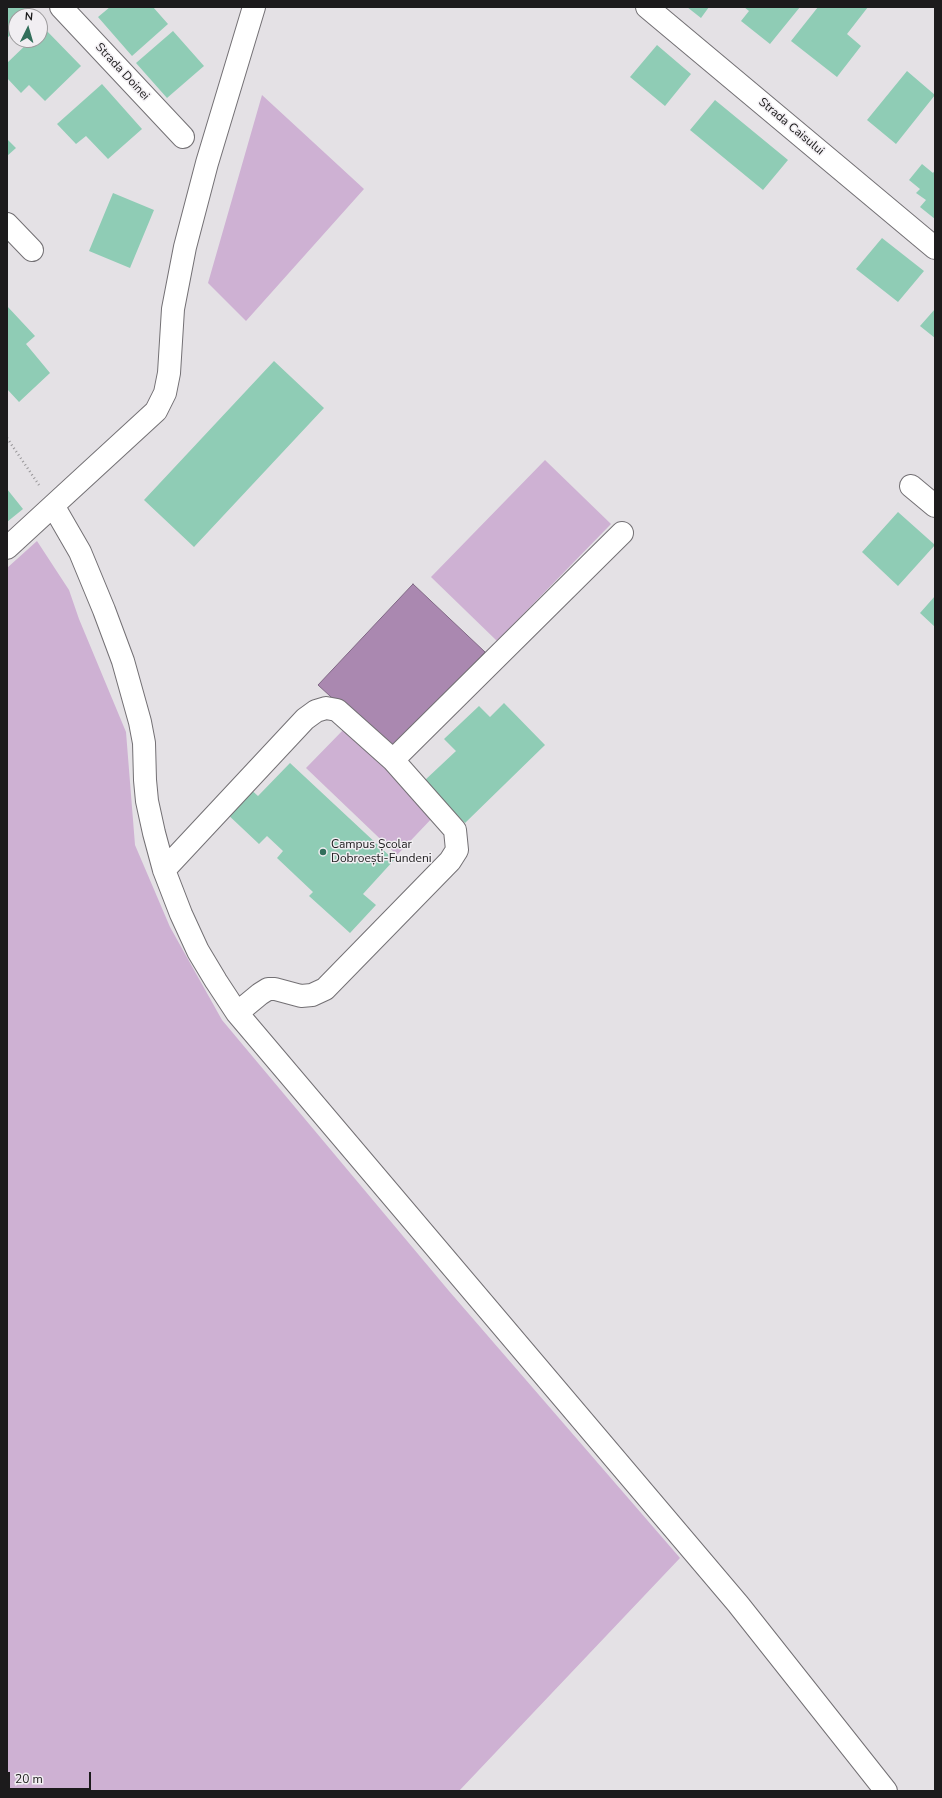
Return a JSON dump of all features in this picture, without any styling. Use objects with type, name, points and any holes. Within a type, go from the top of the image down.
[{"type":"street","name":"Strada Doinei","points":[[61,7],[183,137]]},
{"type":"street","points":[[7,548],[54,507],[156,411],[164,393],[169,372],[173,309],[185,247],[207,163],[254,7]]},
{"type":"street","name":"Strada Caisului","points":[[647,7],[935,248]]},
{"type":"street","points":[[7,224],[32,250]]},
{"type":"street","points":[[911,486],[935,506]]},
{"type":"street","points":[[54,507],[80,552],[104,610],[122,661],[140,722],[144,743],[147,801],[164,870],[181,914],[198,951],[216,982],[237,1013],[738,1604],[886,1791]]},
{"type":"street","points":[[393,760],[622,533]]},
{"type":"street","points":[[164,870],[305,719],[316,711],[326,708],[337,710],[393,760],[455,830],[457,850],[450,861],[324,989],[312,994],[301,996],[275,989],[268,989],[237,1013]]},
{"type":"path","points":[[7,438],[54,507]]},
{"type":"shaded area","points":[[262,95],[364,189],[246,321],[208,283]]},
{"type":"shaded area","points":[[545,460],[611,524],[497,641],[431,577]]},
{"type":"shaded area","points":[[37,541],[69,590],[79,619],[126,732],[135,845],[170,927],[222,1020],[449,1291],[680,1558],[459,1791],[7,1791],[7,568]]},
{"type":"shaded area","points":[[413,584],[485,652],[391,752],[318,685]]},
{"type":"shaded area","points":[[345,728],[435,815],[397,855],[306,768]]},
{"type":"building","points":[[7,7],[29,7],[30,8],[8,8],[7,38]]},
{"type":"building","points":[[110,7],[153,7],[168,24],[132,56],[98,17]]},
{"type":"building","points":[[687,7],[709,7],[701,18]]},
{"type":"building","points":[[744,7],[800,7],[770,44],[741,21],[749,11]]},
{"type":"building","points":[[818,7],[868,7],[847,34],[861,46],[837,77],[791,41]]},
{"type":"building","points":[[173,31],[204,66],[167,98],[136,63]]},
{"type":"building","points":[[48,32],[81,66],[45,101],[29,85],[21,93],[7,78],[7,63],[23,48],[48,48]]},
{"type":"building","points":[[657,45],[691,74],[665,106],[630,77]]},
{"type":"building","points":[[907,71],[935,95],[896,144],[867,120]]},
{"type":"building","points":[[102,84],[142,129],[108,159],[86,136],[76,144],[57,124]]},
{"type":"building","points":[[715,100],[788,160],[763,190],[690,130]]},
{"type":"building","points":[[7,139],[16,148],[7,156]]},
{"type":"building","points":[[922,164],[933,173],[935,170],[935,219],[920,207],[926,200],[916,193],[920,189],[909,180]]},
{"type":"building","points":[[113,193],[154,210],[130,268],[89,251]]},
{"type":"building","points":[[882,238],[924,271],[898,302],[856,269]]},
{"type":"building","points":[[7,306],[35,336],[26,344],[50,373],[19,402],[7,389]]},
{"type":"building","points":[[935,309],[935,338],[920,326]]},
{"type":"building","points":[[274,361],[324,408],[194,547],[144,500]]},
{"type":"building","points":[[7,489],[23,509],[7,522]]},
{"type":"building","points":[[898,512],[935,545],[898,586],[862,552]]},
{"type":"building","points":[[935,596],[935,627],[920,613]]},
{"type":"building","points":[[504,703],[545,745],[465,823],[424,781],[456,751],[444,739],[479,706],[490,717]]},
{"type":"building","points":[[290,763],[394,860],[363,894],[376,905],[350,933],[309,896],[313,892],[277,858],[283,851],[267,836],[259,844],[224,811],[247,786],[258,796]]},
{"type":"place","name":"Campus Școlar Dobroești-Fundeni","points":[[323,852]]}]
